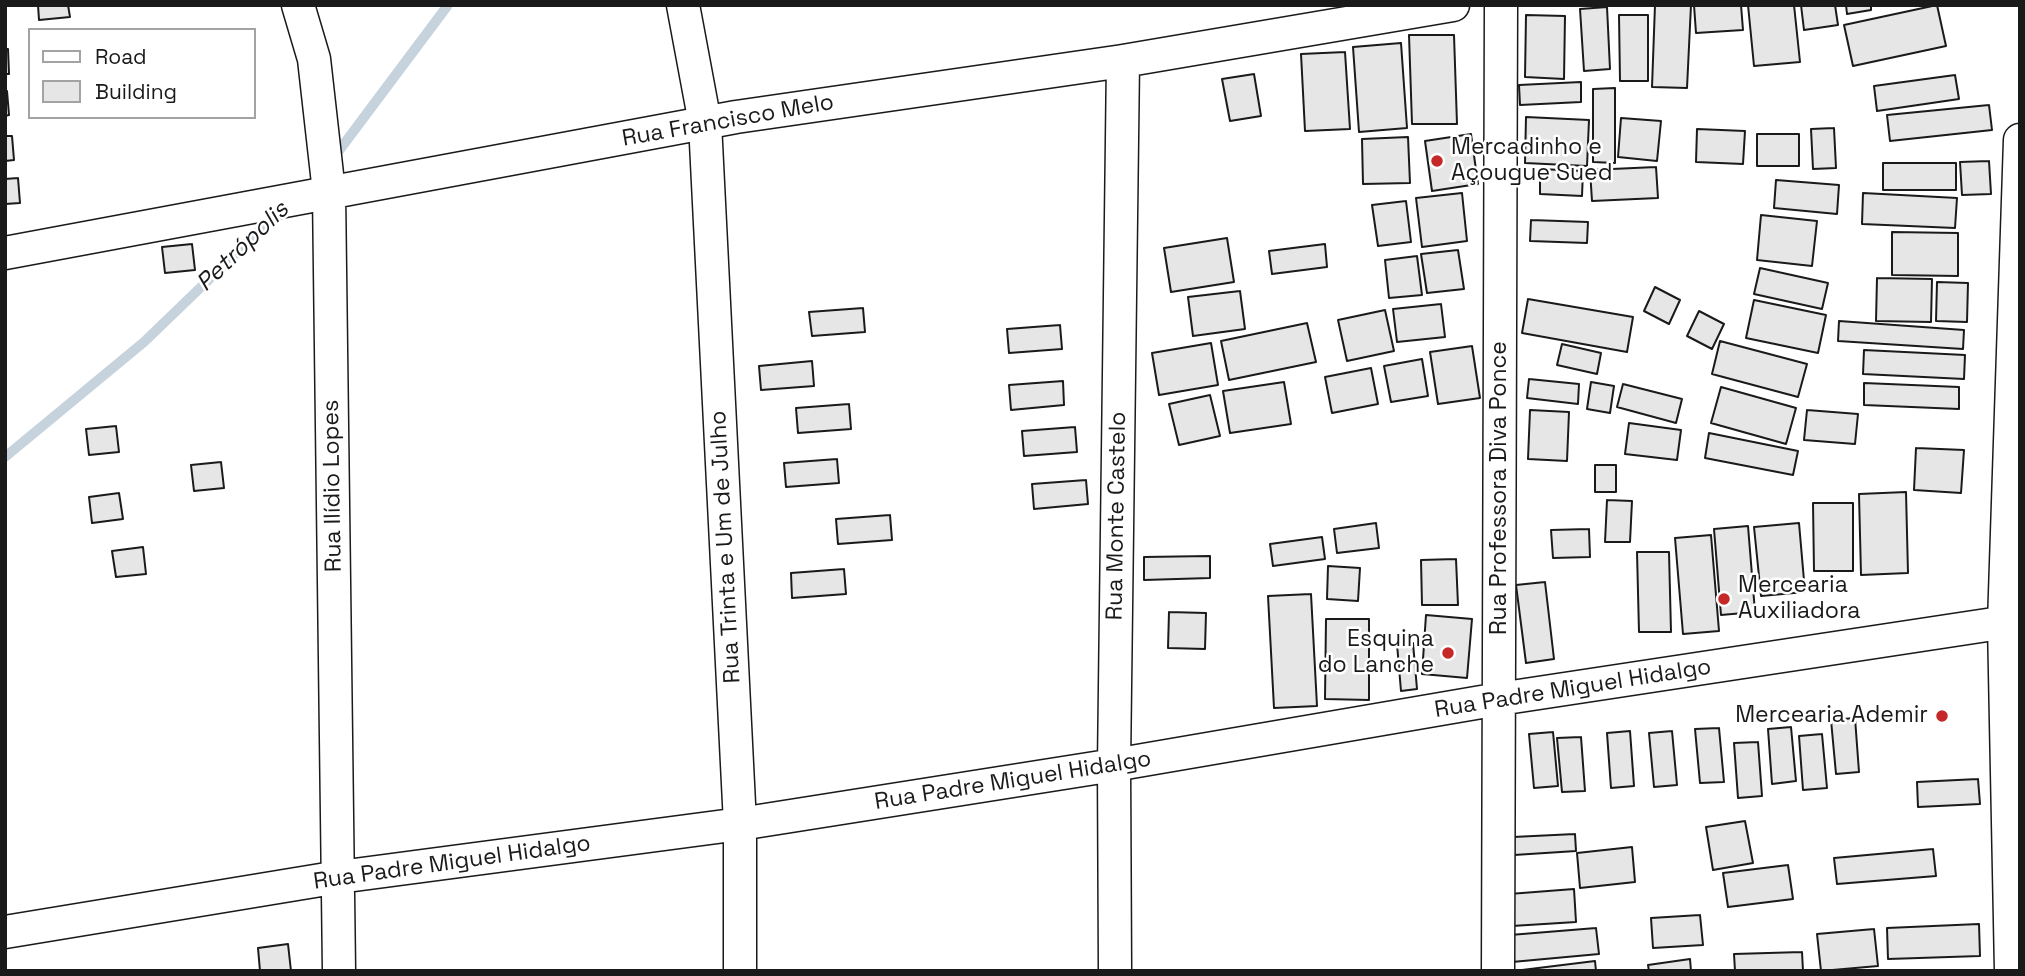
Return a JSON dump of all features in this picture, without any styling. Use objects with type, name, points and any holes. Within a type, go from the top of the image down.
[{"type":"street","name":"Rua Ilídio Lopes","points":[[298,5],[314,59],[329,192],[339,971]]},
{"type":"street","name":"Rua Trinta e Um de Julho","points":[[683,5],[705,123],[740,824],[740,971]]},
{"type":"street","name":"Rua Francisco Melo","points":[[5,253],[705,123],[1123,61],[1453,5]]},
{"type":"street","name":"Rua Professora Diva Ponce","points":[[1498,971],[1501,5]]},
{"type":"street","name":"Rua Monte Castelo","points":[[1115,971],[1114,765],[1123,61]]},
{"type":"street","points":[[2011,971],[2012,621],[2020,140]]},
{"type":"street","name":"Rua Padre Miguel Hidalgo","points":[[5,932],[339,877],[740,824],[1114,765],[1499,699],[2012,621]]},
{"type":"building","points":[[38,5],[68,5],[70,17],[39,20]]},
{"type":"building","points":[[1655,5],[1691,5],[1687,88],[1652,87]]},
{"type":"building","points":[[1694,5],[1741,5],[1743,30],[1696,33]]},
{"type":"building","points":[[1748,5],[1794,5],[1800,62],[1754,66]]},
{"type":"building","points":[[1801,5],[1835,5],[1838,25],[1804,30]]},
{"type":"building","points":[[1846,5],[1871,5],[1871,10],[1847,14]]},
{"type":"building","points":[[1937,5],[1946,46],[1853,66],[1844,25]]},
{"type":"building","points":[[1607,7],[1610,69],[1584,71],[1580,9]]},
{"type":"building","points":[[1526,15],[1565,16],[1564,79],[1525,77]]},
{"type":"building","points":[[1619,15],[1648,15],[1648,81],[1620,81]]},
{"type":"building","points":[[1409,35],[1454,35],[1457,124],[1412,124]]},
{"type":"building","points":[[1401,43],[1407,128],[1359,132],[1353,47]]},
{"type":"building","points":[[5,49],[8,49],[9,74],[5,74]]},
{"type":"building","points":[[1345,52],[1350,129],[1305,131],[1301,54]]},
{"type":"building","points":[[1254,74],[1261,116],[1230,121],[1222,79]]},
{"type":"building","points":[[1955,75],[1959,99],[1877,111],[1874,86]]},
{"type":"building","points":[[1581,82],[1581,102],[1520,105],[1519,85]]},
{"type":"building","points":[[1615,88],[1615,163],[1593,162],[1593,89]]},
{"type":"building","points":[[5,91],[9,115],[5,116]]},
{"type":"building","points":[[1989,105],[1992,130],[1890,141],[1887,115]]},
{"type":"building","points":[[1526,117],[1589,120],[1587,166],[1525,163]]},
{"type":"building","points":[[1621,118],[1661,121],[1657,161],[1618,157]]},
{"type":"building","points":[[1834,128],[1836,168],[1813,169],[1811,129]]},
{"type":"building","points":[[1697,129],[1745,131],[1743,164],[1696,162]]},
{"type":"building","points":[[1471,134],[1478,184],[1432,191],[1425,141]]},
{"type":"building","points":[[1757,134],[1799,134],[1799,166],[1757,166]]},
{"type":"building","points":[[5,136],[12,136],[14,160],[5,161]]},
{"type":"building","points":[[1408,137],[1410,183],[1363,184],[1362,139]]},
{"type":"building","points":[[1989,161],[1991,194],[1962,195],[1960,162]]},
{"type":"building","points":[[1883,163],[1956,163],[1956,190],[1883,190]]},
{"type":"building","points":[[1656,167],[1658,198],[1592,201],[1590,170]]},
{"type":"building","points":[[1540,169],[1583,171],[1582,196],[1540,194]]},
{"type":"building","points":[[18,178],[20,203],[5,204],[5,179]]},
{"type":"building","points":[[1776,180],[1839,185],[1837,214],[1774,208]]},
{"type":"building","points":[[1462,193],[1467,241],[1422,247],[1416,198]]},
{"type":"building","points":[[1863,193],[1957,198],[1955,228],[1862,224]]},
{"type":"building","points":[[1406,201],[1411,242],[1378,246],[1372,205]]},
{"type":"building","points":[[1761,215],[1817,221],[1812,266],[1757,260]]},
{"type":"building","points":[[1531,220],[1588,222],[1587,243],[1530,241]]},
{"type":"building","points":[[1892,232],[1958,233],[1958,276],[1892,275]]},
{"type":"building","points":[[1227,238],[1234,282],[1171,292],[1164,248]]},
{"type":"building","points":[[192,244],[195,270],[165,273],[162,247]]},
{"type":"building","points":[[1325,244],[1327,267],[1272,274],[1269,251]]},
{"type":"building","points":[[1458,250],[1464,289],[1427,293],[1421,254]]},
{"type":"building","points":[[1417,256],[1422,295],[1389,298],[1385,260]]},
{"type":"building","points":[[1760,268],[1828,283],[1822,309],[1754,294]]},
{"type":"building","points":[[1877,278],[1932,279],[1931,322],[1876,321]]},
{"type":"building","points":[[1937,282],[1968,283],[1967,322],[1936,321]]},
{"type":"building","points":[[1655,287],[1680,300],[1669,324],[1644,311]]},
{"type":"building","points":[[1240,291],[1245,329],[1193,336],[1188,297]]},
{"type":"building","points":[[1528,299],[1633,317],[1627,352],[1522,333]]},
{"type":"building","points":[[1754,300],[1826,315],[1818,353],[1746,338]]},
{"type":"building","points":[[1441,304],[1445,337],[1397,342],[1393,309]]},
{"type":"building","points":[[863,308],[865,332],[812,336],[809,312]]},
{"type":"building","points":[[1385,310],[1394,351],[1347,361],[1338,320]]},
{"type":"building","points":[[1699,311],[1724,324],[1712,349],[1687,336]]},
{"type":"building","points":[[1839,321],[1964,330],[1963,349],[1838,341]]},
{"type":"building","points":[[1307,323],[1316,362],[1229,380],[1221,341]]},
{"type":"building","points":[[1060,325],[1062,349],[1009,353],[1007,329]]},
{"type":"building","points":[[1720,341],[1807,364],[1798,397],[1712,374]]},
{"type":"building","points":[[1211,343],[1218,385],[1159,395],[1152,353]]},
{"type":"building","points":[[1562,344],[1601,353],[1597,374],[1557,365]]},
{"type":"building","points":[[1472,346],[1480,398],[1438,404],[1430,352]]},
{"type":"building","points":[[1864,350],[1965,355],[1964,379],[1863,374]]},
{"type":"building","points":[[1422,359],[1428,396],[1391,402],[1384,366]]},
{"type":"building","points":[[812,361],[814,386],[761,390],[759,366]]},
{"type":"building","points":[[1371,368],[1378,404],[1332,413],[1325,377]]},
{"type":"building","points":[[1529,379],[1579,384],[1578,404],[1527,398]]},
{"type":"building","points":[[1063,381],[1064,405],[1011,410],[1009,385]]},
{"type":"building","points":[[1284,382],[1291,424],[1230,433],[1223,391]]},
{"type":"building","points":[[1591,382],[1614,386],[1610,413],[1587,409]]},
{"type":"building","points":[[1864,383],[1959,387],[1959,409],[1864,405]]},
{"type":"building","points":[[1623,384],[1682,399],[1676,423],[1617,407]]},
{"type":"building","points":[[1721,387],[1796,408],[1786,444],[1711,423]]},
{"type":"building","points":[[1210,395],[1220,436],[1179,445],[1169,404]]},
{"type":"building","points":[[849,404],[851,429],[798,433],[796,408]]},
{"type":"building","points":[[1530,410],[1569,412],[1567,461],[1528,459]]},
{"type":"building","points":[[1807,410],[1858,414],[1855,444],[1804,440]]},
{"type":"building","points":[[1629,423],[1681,430],[1677,460],[1625,454]]},
{"type":"building","points":[[116,426],[119,452],[89,455],[86,429]]},
{"type":"building","points":[[1075,427],[1077,452],[1024,456],[1022,431]]},
{"type":"building","points":[[1709,433],[1798,451],[1793,475],[1705,458]]},
{"type":"building","points":[[1916,448],[1964,450],[1961,493],[1914,490]]},
{"type":"building","points":[[837,459],[839,483],[786,487],[784,463]]},
{"type":"building","points":[[221,462],[224,488],[194,491],[191,465]]},
{"type":"building","points":[[1595,465],[1616,465],[1616,492],[1595,492]]},
{"type":"building","points":[[1086,480],[1088,504],[1034,509],[1032,484]]},
{"type":"building","points":[[1906,492],[1908,573],[1861,575],[1859,494]]},
{"type":"building","points":[[119,493],[123,519],[92,523],[89,497]]},
{"type":"building","points":[[1607,500],[1632,501],[1630,542],[1605,542]]},
{"type":"building","points":[[1813,503],[1853,503],[1853,571],[1814,571]]},
{"type":"building","points":[[890,515],[892,540],[838,544],[836,519]]},
{"type":"building","points":[[1376,523],[1379,548],[1337,553],[1334,529]]},
{"type":"building","points":[[1799,523],[1805,592],[1761,596],[1754,527]]},
{"type":"building","points":[[1748,526],[1755,612],[1721,615],[1714,529]]},
{"type":"building","points":[[1589,529],[1590,557],[1553,558],[1551,530]]},
{"type":"building","points":[[1711,535],[1719,631],[1683,634],[1675,538]]},
{"type":"building","points":[[1322,537],[1325,559],[1273,566],[1270,544]]},
{"type":"building","points":[[143,547],[146,574],[116,577],[112,551]]},
{"type":"building","points":[[1637,552],[1669,552],[1671,632],[1639,632]]},
{"type":"building","points":[[1210,556],[1210,578],[1144,580],[1144,557]]},
{"type":"building","points":[[1456,559],[1458,605],[1422,605],[1421,560]]},
{"type":"building","points":[[1328,566],[1360,568],[1358,601],[1327,599]]},
{"type":"building","points":[[844,569],[846,594],[792,598],[791,573]]},
{"type":"building","points":[[1545,582],[1554,659],[1526,663],[1516,585]]},
{"type":"building","points":[[1311,594],[1317,706],[1274,708],[1268,596]]},
{"type":"building","points":[[1169,612],[1206,613],[1205,649],[1168,648]]},
{"type":"building","points":[[1426,615],[1472,619],[1467,678],[1422,674]]},
{"type":"building","points":[[1326,619],[1369,619],[1369,700],[1325,699]]},
{"type":"building","points":[[1413,643],[1417,689],[1401,691],[1397,644]]},
{"type":"building","points":[[1855,718],[1859,772],[1836,774],[1831,720]]},
{"type":"building","points":[[1791,727],[1796,781],[1772,784],[1768,729]]},
{"type":"building","points":[[1719,728],[1724,782],[1700,783],[1695,729]]},
{"type":"building","points":[[1630,731],[1634,786],[1611,788],[1607,733]]},
{"type":"building","points":[[1672,731],[1677,785],[1654,787],[1649,733]]},
{"type":"building","points":[[1553,732],[1558,786],[1534,788],[1529,734]]},
{"type":"building","points":[[1822,734],[1827,788],[1803,790],[1799,736]]},
{"type":"building","points":[[1581,737],[1585,791],[1562,792],[1557,738]]},
{"type":"building","points":[[1758,742],[1762,796],[1738,798],[1734,743]]},
{"type":"building","points":[[1978,779],[1980,804],[1918,807],[1917,782]]},
{"type":"building","points":[[1745,821],[1753,863],[1713,870],[1706,827]]},
{"type":"building","points":[[1575,834],[1576,851],[1514,855],[1513,837]]},
{"type":"building","points":[[1632,847],[1635,882],[1580,888],[1577,853]]},
{"type":"building","points":[[1933,849],[1936,876],[1837,884],[1834,858]]},
{"type":"building","points":[[1788,865],[1793,899],[1728,907],[1723,873]]},
{"type":"building","points":[[1574,889],[1576,922],[1512,926],[1509,894]]},
{"type":"building","points":[[1700,915],[1703,945],[1653,948],[1651,918]]},
{"type":"building","points":[[1979,924],[1980,956],[1888,959],[1887,928]]},
{"type":"building","points":[[1596,928],[1599,954],[1512,962],[1510,935]]},
{"type":"building","points":[[1874,929],[1878,966],[1821,971],[1817,934]]},
{"type":"building","points":[[288,944],[291,971],[260,971],[258,948]]},
{"type":"building","points":[[1802,952],[1803,971],[1735,971],[1734,954]]},
{"type":"building","points":[[1690,959],[1691,971],[1649,971],[1648,965]]},
{"type":"building","points":[[1595,961],[1596,971],[1522,970]]},
{"type":"waterway","name":"Petrópolis","points":[[332,160],[448,5]]},
{"type":"waterway","name":"Petrópolis","points":[[5,457],[144,342],[281,210]]},
{"type":"place","name":"Mercadinho e Açougue Sued","points":[[1437,161]]},
{"type":"place","name":"Mercearia Auxiliadora","points":[[1724,599]]},
{"type":"place","name":"Esquina do Lanche","points":[[1448,653]]},
{"type":"place","name":"Mercearia Ademir","points":[[1942,716]]}]
